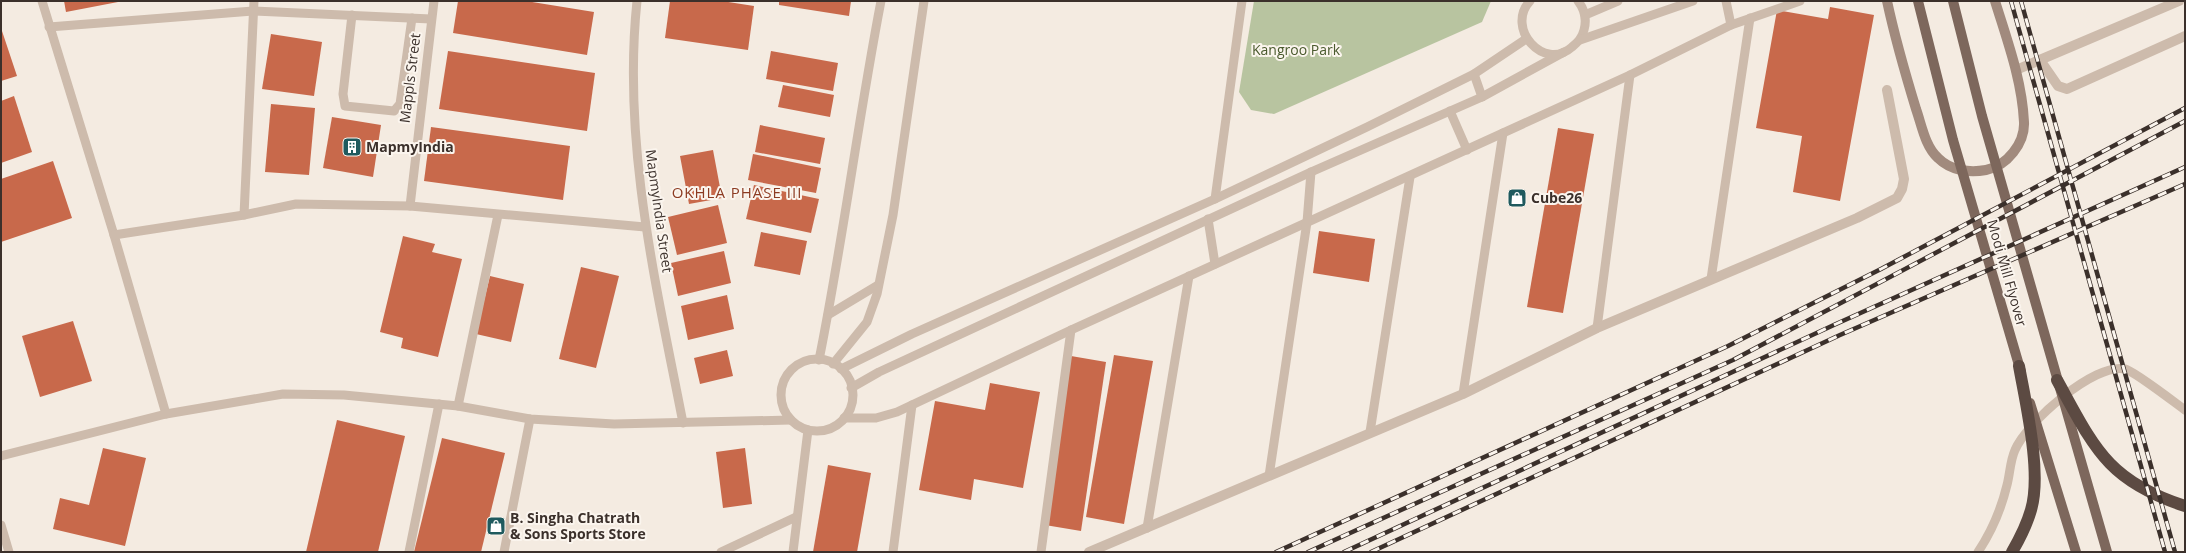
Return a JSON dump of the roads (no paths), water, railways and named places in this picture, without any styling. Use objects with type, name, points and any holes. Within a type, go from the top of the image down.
[{"type":"highway","points":[[2012,552],[2031,510],[2033,493],[2032,441],[2019,366]]},
{"type":"highway","points":[[2057,380],[2093,444],[2111,466],[2134,484],[2159,497],[2185,506]]},
{"type":"main road","points":[[1887,1],[1900,58],[1927,143],[1938,159],[1955,169],[1974,172],[1993,169],[2009,158],[2020,142],[2024,123],[2016,70],[1995,1]]},
{"type":"main road","name":"Modi Mill Flyover","points":[[1918,1],[1954,140],[2019,366],[2076,552]]},
{"type":"main road","name":"Modi Mill Flyover","points":[[1953,1],[1982,116],[2107,552]]},
{"type":"street","points":[[2016,70],[2180,1]]},
{"type":"street","points":[[2040,60],[2058,86],[2067,89],[2185,36]]},
{"type":"street","points":[[1089,552],[1462,394],[1597,328],[1857,218],[1898,198],[1904,179],[1887,90]]},
{"type":"lane","points":[[42,1],[114,235],[166,414]]},
{"type":"lane","points":[[244,215],[254,1]]},
{"type":"lane","name":"Mappls Street","points":[[410,206],[434,1]]},
{"type":"lane","name":"MapmyIndia Street","points":[[637,1],[634,25],[633,109],[636,152],[645,226],[683,423]]},
{"type":"lane","points":[[819,360],[828,315],[865,87],[881,1]]},
{"type":"lane","points":[[837,366],[867,322],[878,285],[893,215],[924,1]]},
{"type":"lane","points":[[1215,199],[1242,1]]},
{"type":"lane","points":[[1528,1],[1521,19],[1522,30],[1526,40],[1537,50],[1551,54],[1564,52]]},
{"type":"lane","points":[[1578,1],[1585,14],[1585,27],[1580,40]]},
{"type":"lane","points":[[1585,14],[1618,1]]},
{"type":"lane","points":[[851,388],[879,372],[1208,219],[1482,97],[1564,52],[1580,40],[1694,1]]},
{"type":"lane","points":[[1726,1],[1731,25]]},
{"type":"lane","points":[[844,418],[881,417],[912,405],[1071,330],[1307,222],[1410,177],[1630,75],[1731,25],[1800,1]]},
{"type":"lane","points":[[49,27],[253,11],[431,19]]},
{"type":"lane","points":[[352,15],[343,94],[345,106],[394,111],[400,104],[412,18]]},
{"type":"lane","points":[[1711,279],[1750,18]]},
{"type":"lane","points":[[837,366],[1215,199],[1474,74],[1526,40]]},
{"type":"lane","points":[[1474,74],[1482,97]]},
{"type":"lane","points":[[1597,328],[1630,75]]},
{"type":"lane","points":[[1450,111],[1467,150]]},
{"type":"lane","points":[[1462,394],[1503,133]]},
{"type":"lane","points":[[1269,476],[1307,222],[1311,172]]},
{"type":"lane","points":[[1370,432],[1410,177]]},
{"type":"lane","points":[[114,235],[244,215],[296,204],[410,206],[498,215],[645,226]]},
{"type":"lane","points":[[458,406],[498,215]]},
{"type":"lane","points":[[1208,219],[1215,264]]},
{"type":"lane","points":[[1147,528],[1189,276]]},
{"type":"lane","points":[[828,315],[878,285]]},
{"type":"lane","points":[[1041,552],[1071,330]]},
{"type":"lane","points":[[819,360],[837,366],[846,374],[851,388],[852,402],[844,418],[836,426],[827,430],[808,430],[791,420],[782,403],[783,384],[794,368],[802,363],[819,360]]},
{"type":"lane","points":[[1978,552],[1990,534],[2001,506],[2015,449],[2046,411],[2073,388],[2108,369],[2127,369],[2185,410]]},
{"type":"lane","points":[[1,456],[166,414],[290,394],[344,395],[458,406],[530,419],[614,424],[791,420]]},
{"type":"lane","points":[[409,552],[439,404]]},
{"type":"lane","points":[[893,552],[912,405]]},
{"type":"lane","points":[[504,552],[530,419]]},
{"type":"lane","points":[[793,552],[796,517],[808,430]]},
{"type":"lane","points":[[721,552],[796,517]]},
{"type":"lane","points":[[1,525],[10,552]]},
{"type":"railway","points":[[2011,1],[2165,552]]},
{"type":"railway","points":[[2021,1],[2175,552]]},
{"type":"railway","points":[[1276,552],[1728,346],[1881,269],[2185,108]]},
{"type":"railway","points":[[1308,552],[1733,360],[2185,121]]},
{"type":"railway","points":[[1344,552],[1836,324],[2185,167]]},
{"type":"railway","points":[[1371,552],[1840,335],[2185,184]]},
{"type":"place","name":"MapmyIndia","points":[[352,147]]},
{"type":"place","name":"Cube26","points":[[1517,198]]},
{"type":"place","name":"B. Singha Chatrath & Sons Sports Store","points":[[496,526]]},
{"type":"district","name":"OKHLA PHASE III","points":[[737,193]]},
{"type":"park label","name":"Kangroo Park","points":[[1296,50]]}]
